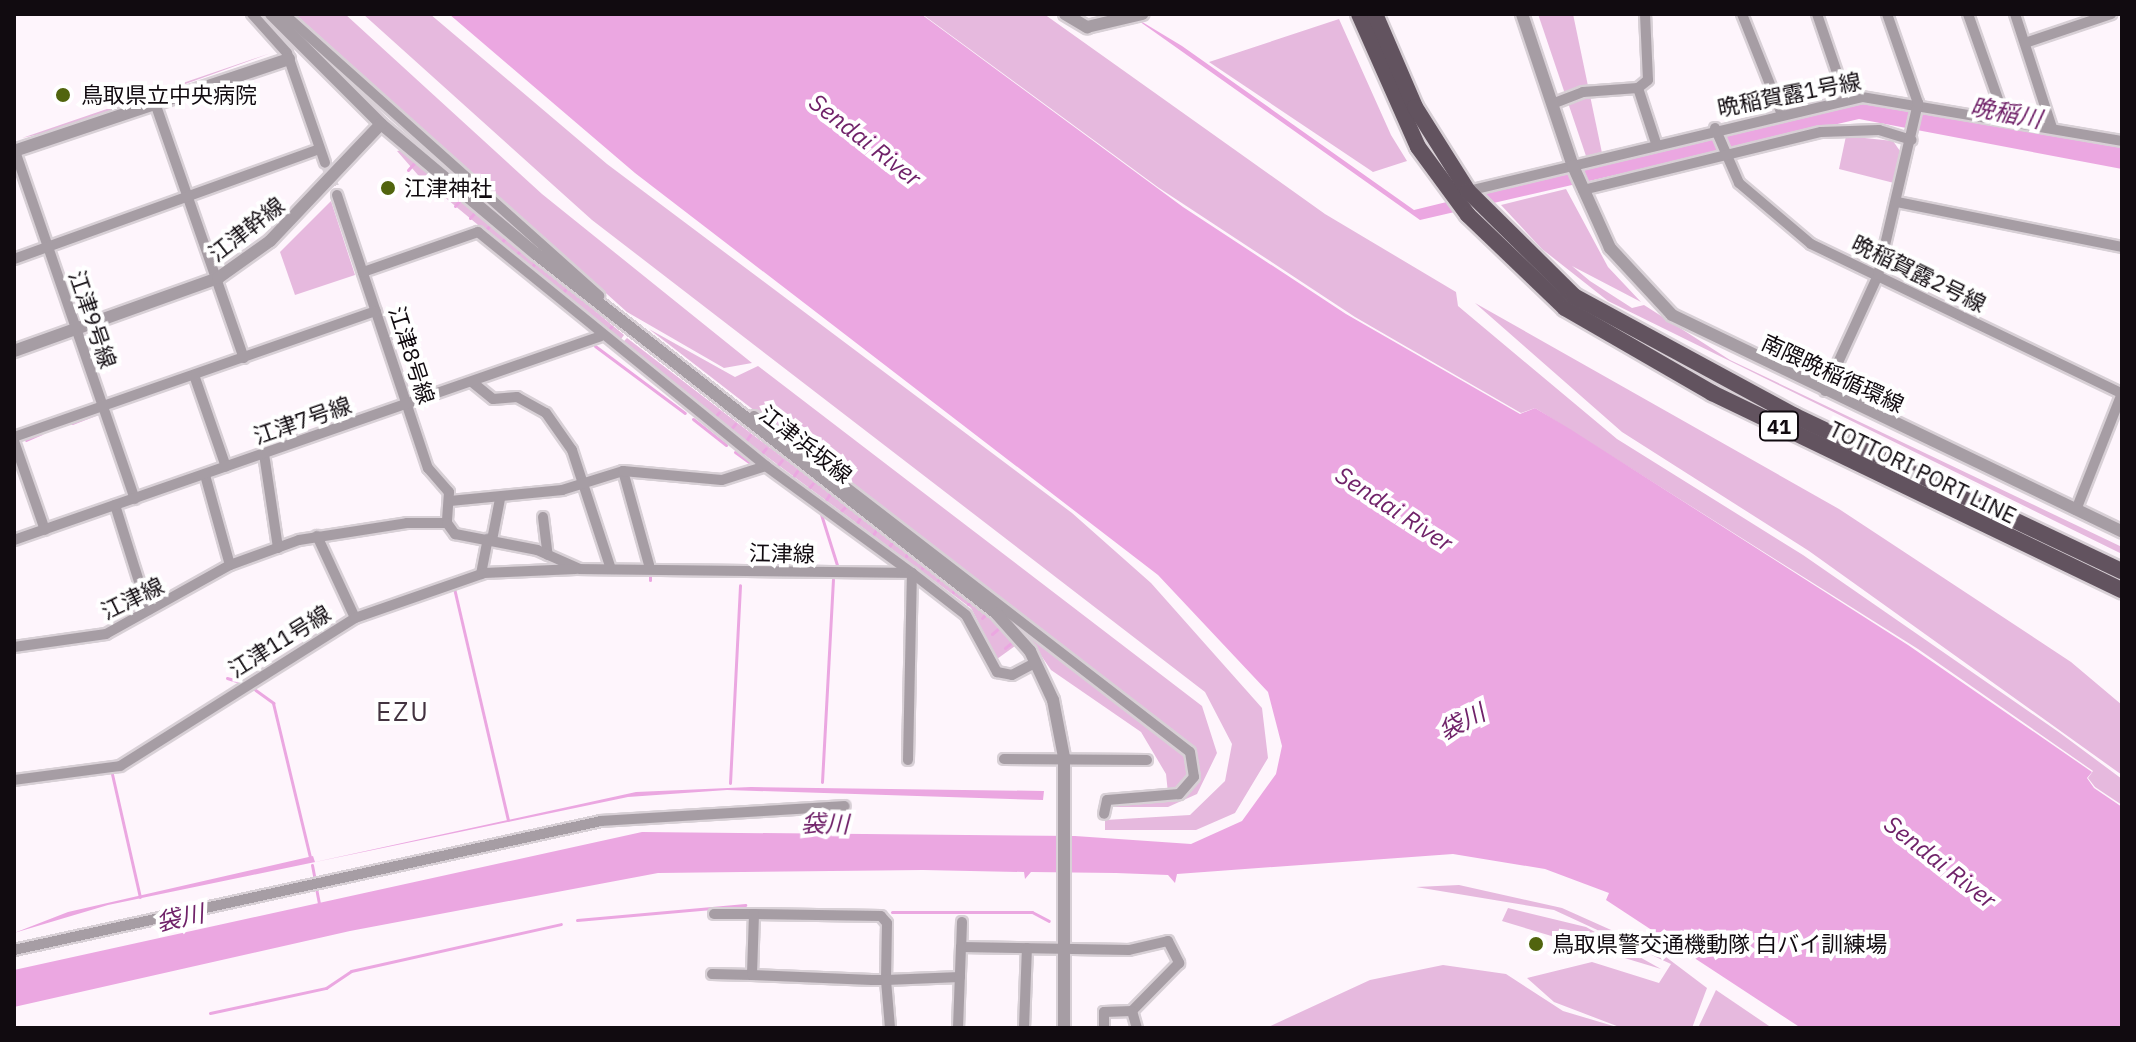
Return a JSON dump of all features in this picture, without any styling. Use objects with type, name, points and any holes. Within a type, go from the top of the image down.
[{"type":"main road","name":"TOTTORI PORT LINE","points":[[1359,14],[1397,110],[1464,194]]},
{"type":"main road","name":"TOTTORI PORT LINE","points":[[1375,14],[1415,107],[1464,194],[1531,281],[1612,340],[2122,590]]},
{"type":"main road","name":"TOTTORI PORT LINE","points":[[1476,212],[1540,269],[1615,323],[2122,571]]},
{"type":"street","points":[[252,14],[289,59],[325,163]]},
{"type":"street","name":"江津浜坂線","points":[[271,14],[381,124],[618,322],[996,613],[1036,662],[1053,700],[1064,757],[1064,1028]]},
{"type":"street","points":[[284,14],[647,336],[1190,752],[1194,777],[1179,794],[1107,800],[1104,814]]},
{"type":"street","points":[[1065,14],[1087,27],[1130,21],[1142,14]]},
{"type":"street","points":[[1522,14],[1573,164]]},
{"type":"street","points":[[1552,104],[1583,92],[1638,88],[1648,80],[1645,14]]},
{"type":"street","points":[[1742,14],[1781,112]]},
{"type":"street","points":[[1817,14],[1846,99]]},
{"type":"street","points":[[1825,391],[1878,275],[1918,105],[1887,14]]},
{"type":"street","points":[[1968,14],[2005,119]]},
{"type":"street","points":[[2015,14],[2052,128]]},
{"type":"street","points":[[2025,43],[2111,14]]},
{"type":"street","points":[[14,151],[289,59]]},
{"type":"street","points":[[1638,88],[1656,143]]},
{"type":"street","name":"晩稲賀露1号線","points":[[1464,194],[1656,143],[1846,99],[1918,105],[2122,141]]},
{"type":"street","points":[[155,103],[244,358]]},
{"type":"street","name":"江津幹線","points":[[14,351],[218,278],[270,241],[381,124]]},
{"type":"street","points":[[1582,188],[1722,154],[1852,129],[1912,136]]},
{"type":"street","points":[[1716,130],[1722,154]]},
{"type":"street","points":[[14,259],[320,149]]},
{"type":"street","name":"江津9号線","points":[[14,151],[135,499]]},
{"type":"street","name":"晩稲賀露2号線","points":[[1722,154],[1769,213],[1811,244],[2122,394]]},
{"type":"street","name":"南隈晩稲循環線","points":[[1573,164],[1610,248],[1672,315],[2122,532]]},
{"type":"street","name":"江津8号線","points":[[337,195],[428,468],[450,501]]},
{"type":"street","points":[[1897,202],[2122,247]]},
{"type":"street","name":"江津線","points":[[363,272],[478,232],[601,336],[766,466],[912,573]]},
{"type":"street","points":[[45,530],[14,439],[376,311]]},
{"type":"street","name":"江津7号線","points":[[14,540],[601,336]]},
{"type":"street","points":[[194,375],[226,467]]},
{"type":"street","points":[[472,382],[493,399],[517,397],[546,413],[584,483],[611,569]]},
{"type":"street","points":[[2076,510],[2122,394]]},
{"type":"street","points":[[264,454],[278,548]]},
{"type":"street","points":[[447,523],[450,501],[500,499],[584,483],[623,471],[722,480],[766,466]]},
{"type":"street","points":[[623,471],[649,565]]},
{"type":"street","points":[[205,475],[230,565]]},
{"type":"street","points":[[481,574],[500,499]]},
{"type":"street","points":[[115,505],[148,610]]},
{"type":"street","points":[[543,517],[548,555]]},
{"type":"street","name":"江津線","points":[[14,647],[106,634],[230,565],[317,536],[447,523],[455,534],[490,539],[548,555],[580,569],[649,565],[912,573]]},
{"type":"street","points":[[317,536],[355,618]]},
{"type":"street","name":"江津11号線","points":[[14,780],[120,766],[355,618],[481,574],[580,569]]},
{"type":"street","points":[[912,573],[966,615],[997,672],[1012,675],[1036,662]]},
{"type":"street","points":[[908,760],[912,573]]},
{"type":"street","points":[[1004,759],[1064,757],[1147,760]]},
{"type":"street","points":[[14,950],[601,821],[845,806]]},
{"type":"street","points":[[714,914],[881,916],[887,923],[886,980],[890,1028]]},
{"type":"street","points":[[752,975],[754,914]]},
{"type":"street","points":[[958,1028],[962,922]]},
{"type":"street","points":[[961,947],[1129,950],[1168,941],[1179,963],[1132,1011],[1104,1012],[1104,1028]]},
{"type":"street","points":[[1024,1028],[1027,948]]},
{"type":"street","points":[[712,974],[886,980],[960,977]]},
{"type":"street","points":[[1132,1011],[1137,1028]]},
{"type":"shaded area","points":[[295,14],[345,14],[542,194],[752,363],[724,368],[627,312]]},
{"type":"shaded area","points":[[363,14],[430,14],[607,164],[1072,513],[1151,583],[1262,708],[1268,758],[1235,813],[1196,830],[1105,830],[1105,820],[1190,815],[1225,781],[1232,744],[1205,692],[592,220]]},
{"type":"shaded area","points":[[922,14],[1044,14],[1325,214],[1456,292],[1458,306],[1617,439],[1803,555],[2060,733],[2122,779],[2122,805],[2095,787],[2088,778],[2093,771],[1918,649],[1535,408],[1521,413],[1355,317],[1159,188]]},
{"type":"shaded area","points":[[1538,14],[1573,14],[1602,153],[1586,156]]},
{"type":"shaded area","points":[[1339,19],[1391,135],[1407,161],[1373,172],[1209,62]]},
{"type":"shaded area","points":[[271,53],[58,130],[22,138]]},
{"type":"shaded area","points":[[1846,136],[1893,141],[1900,151],[1894,183],[1839,169]]},
{"type":"shaded area","points":[[402,150],[624,335],[619,342],[418,175],[397,151]]},
{"type":"shaded area","points":[[1566,189],[1608,267],[1641,302],[1572,266],[1590,281],[1632,308],[1644,305],[1730,360],[2122,547],[2122,554],[1608,301],[1542,249],[1501,205]]},
{"type":"shaded area","points":[[331,201],[355,275],[295,295],[280,252]]},
{"type":"shaded area","points":[[1475,303],[1839,509],[2071,662],[2122,705],[2122,775],[1809,551],[1622,432]]},
{"type":"shaded area","points":[[649,329],[735,377],[758,366],[1202,706],[1217,753],[1197,794],[1168,807],[1108,807],[1180,798],[1198,777],[1193,750]]},
{"type":"shaded area","points":[[627,338],[984,612],[1015,646],[997,659],[971,608],[696,404],[621,344]]},
{"type":"shaded area","points":[[1023,629],[1188,759],[1190,776],[1179,790],[1168,793],[1166,774],[1141,732],[1051,670]]},
{"type":"shaded area","points":[[1459,885],[1562,908],[1658,951],[1707,988],[1692,1028],[1622,1028],[1554,1002],[1527,978],[1592,962],[1659,983],[1671,964],[1554,910],[1416,887]]},
{"type":"shaded area","points":[[1508,908],[1586,927],[1661,969],[1502,921]]},
{"type":"shaded area","points":[[1443,965],[1506,974],[1563,1011],[1620,1028],[1266,1028],[1370,980]]},
{"type":"shaded area","points":[[1716,990],[1772,1028],[1698,1028]]},
{"type":"water","points":[[449,14],[921,14],[1183,207],[1346,314],[1520,414],[1535,408],[1570,429],[1908,645],[2092,772],[2087,778],[2094,788],[2122,807],[2122,1028],[1801,1028],[1606,900],[1609,893],[1545,869],[1453,854],[1177,874],[1175,883],[1168,875],[1116,873],[1031,872],[1025,879],[1024,872],[923,870],[658,873],[350,931],[14,1007],[14,970],[642,832],[1075,836],[1191,844],[1242,821],[1276,774],[1282,746],[1268,692],[1158,575],[635,173]]},
{"type":"water","points":[[1129,14],[1182,46],[1414,210],[1859,101],[2122,147],[2122,169],[1859,119],[1420,220]]},
{"type":"water","points":[[751,787],[1044,791],[1043,800],[727,790],[628,797],[108,905],[14,933],[68,912],[313,856],[315,862],[636,792]]},
{"type":"waterway","points":[[408,170],[415,162]]},
{"type":"waterway","points":[[423,183],[429,175]]},
{"type":"waterway","points":[[438,196],[445,187]]},
{"type":"waterway","points":[[455,206],[460,200]]},
{"type":"waterway","points":[[470,218],[475,212]]},
{"type":"waterway","points":[[486,230],[490,225]]},
{"type":"waterway","points":[[501,243],[505,238]]},
{"type":"waterway","points":[[515,256],[521,250]]},
{"type":"waterway","points":[[531,268],[535,263]]},
{"type":"waterway","points":[[562,293],[565,290]]},
{"type":"waterway","points":[[607,331],[611,327]]},
{"type":"waterway","points":[[595,346],[685,413]]},
{"type":"waterway","points":[[715,417],[719,412]]},
{"type":"waterway","points":[[72,423],[96,414]]},
{"type":"waterway","points":[[693,419],[726,445]]},
{"type":"waterway","points":[[730,430],[735,424]]},
{"type":"waterway","points":[[26,440],[42,433]]},
{"type":"waterway","points":[[746,441],[750,435]]},
{"type":"waterway","points":[[762,453],[766,448]]},
{"type":"waterway","points":[[735,452],[754,466]]},
{"type":"waterway","points":[[778,465],[782,460]]},
{"type":"waterway","points":[[793,477],[797,471]]},
{"type":"waterway","points":[[809,488],[813,483]]},
{"type":"waterway","points":[[826,500],[829,495]]},
{"type":"waterway","points":[[841,511],[845,507]]},
{"type":"waterway","points":[[820,511],[838,568]]},
{"type":"waterway","points":[[857,523],[860,518]]},
{"type":"waterway","points":[[873,535],[876,530]]},
{"type":"waterway","points":[[889,547],[892,542]]},
{"type":"waterway","points":[[822,782],[833,579]]},
{"type":"waterway","points":[[730,783],[740,585]]},
{"type":"waterway","points":[[454,588],[508,820]]},
{"type":"waterway","points":[[982,618],[985,615]]},
{"type":"waterway","points":[[992,634],[999,628]]},
{"type":"waterway","points":[[1005,648],[1011,643]]},
{"type":"waterway","points":[[227,678],[243,683]]},
{"type":"waterway","points":[[250,686],[273,703],[310,857]]},
{"type":"waterway","points":[[112,774],[140,897]]},
{"type":"waterway","points":[[312,865],[315,881]]},
{"type":"waterway","points":[[316,888],[319,904]]},
{"type":"waterway","points":[[577,920],[745,905]]},
{"type":"waterway","points":[[892,912],[1032,912],[1049,921]]},
{"type":"waterway","points":[[210,1013],[326,988],[351,971],[561,924]]},
{"type":"tunnel","points":[[325,163],[337,195]]},
{"type":"place","name":"鳥取県立中央病院","points":[[63,95]]},
{"type":"place","name":"江津神社","points":[[388,188]]},
{"type":"place","name":"鳥取県警交通機動隊 白バイ訓練場","points":[[1536,944]]},
{"type":"district","name":"EZU","points":[[403,712]]},
{"type":"water label","name":"晩稲川","points":[[2006,113]]},
{"type":"water label","name":"Sendai River","points":[[865,140]]},
{"type":"water label","name":"Sendai River","points":[[1394,509]]},
{"type":"water label","name":"袋川","points":[[1462,722]]},
{"type":"water label","name":"袋川","points":[[825,824]]},
{"type":"water label","name":"Sendai River","points":[[1940,862]]},
{"type":"water label","name":"袋川","points":[[180,918]]}]
